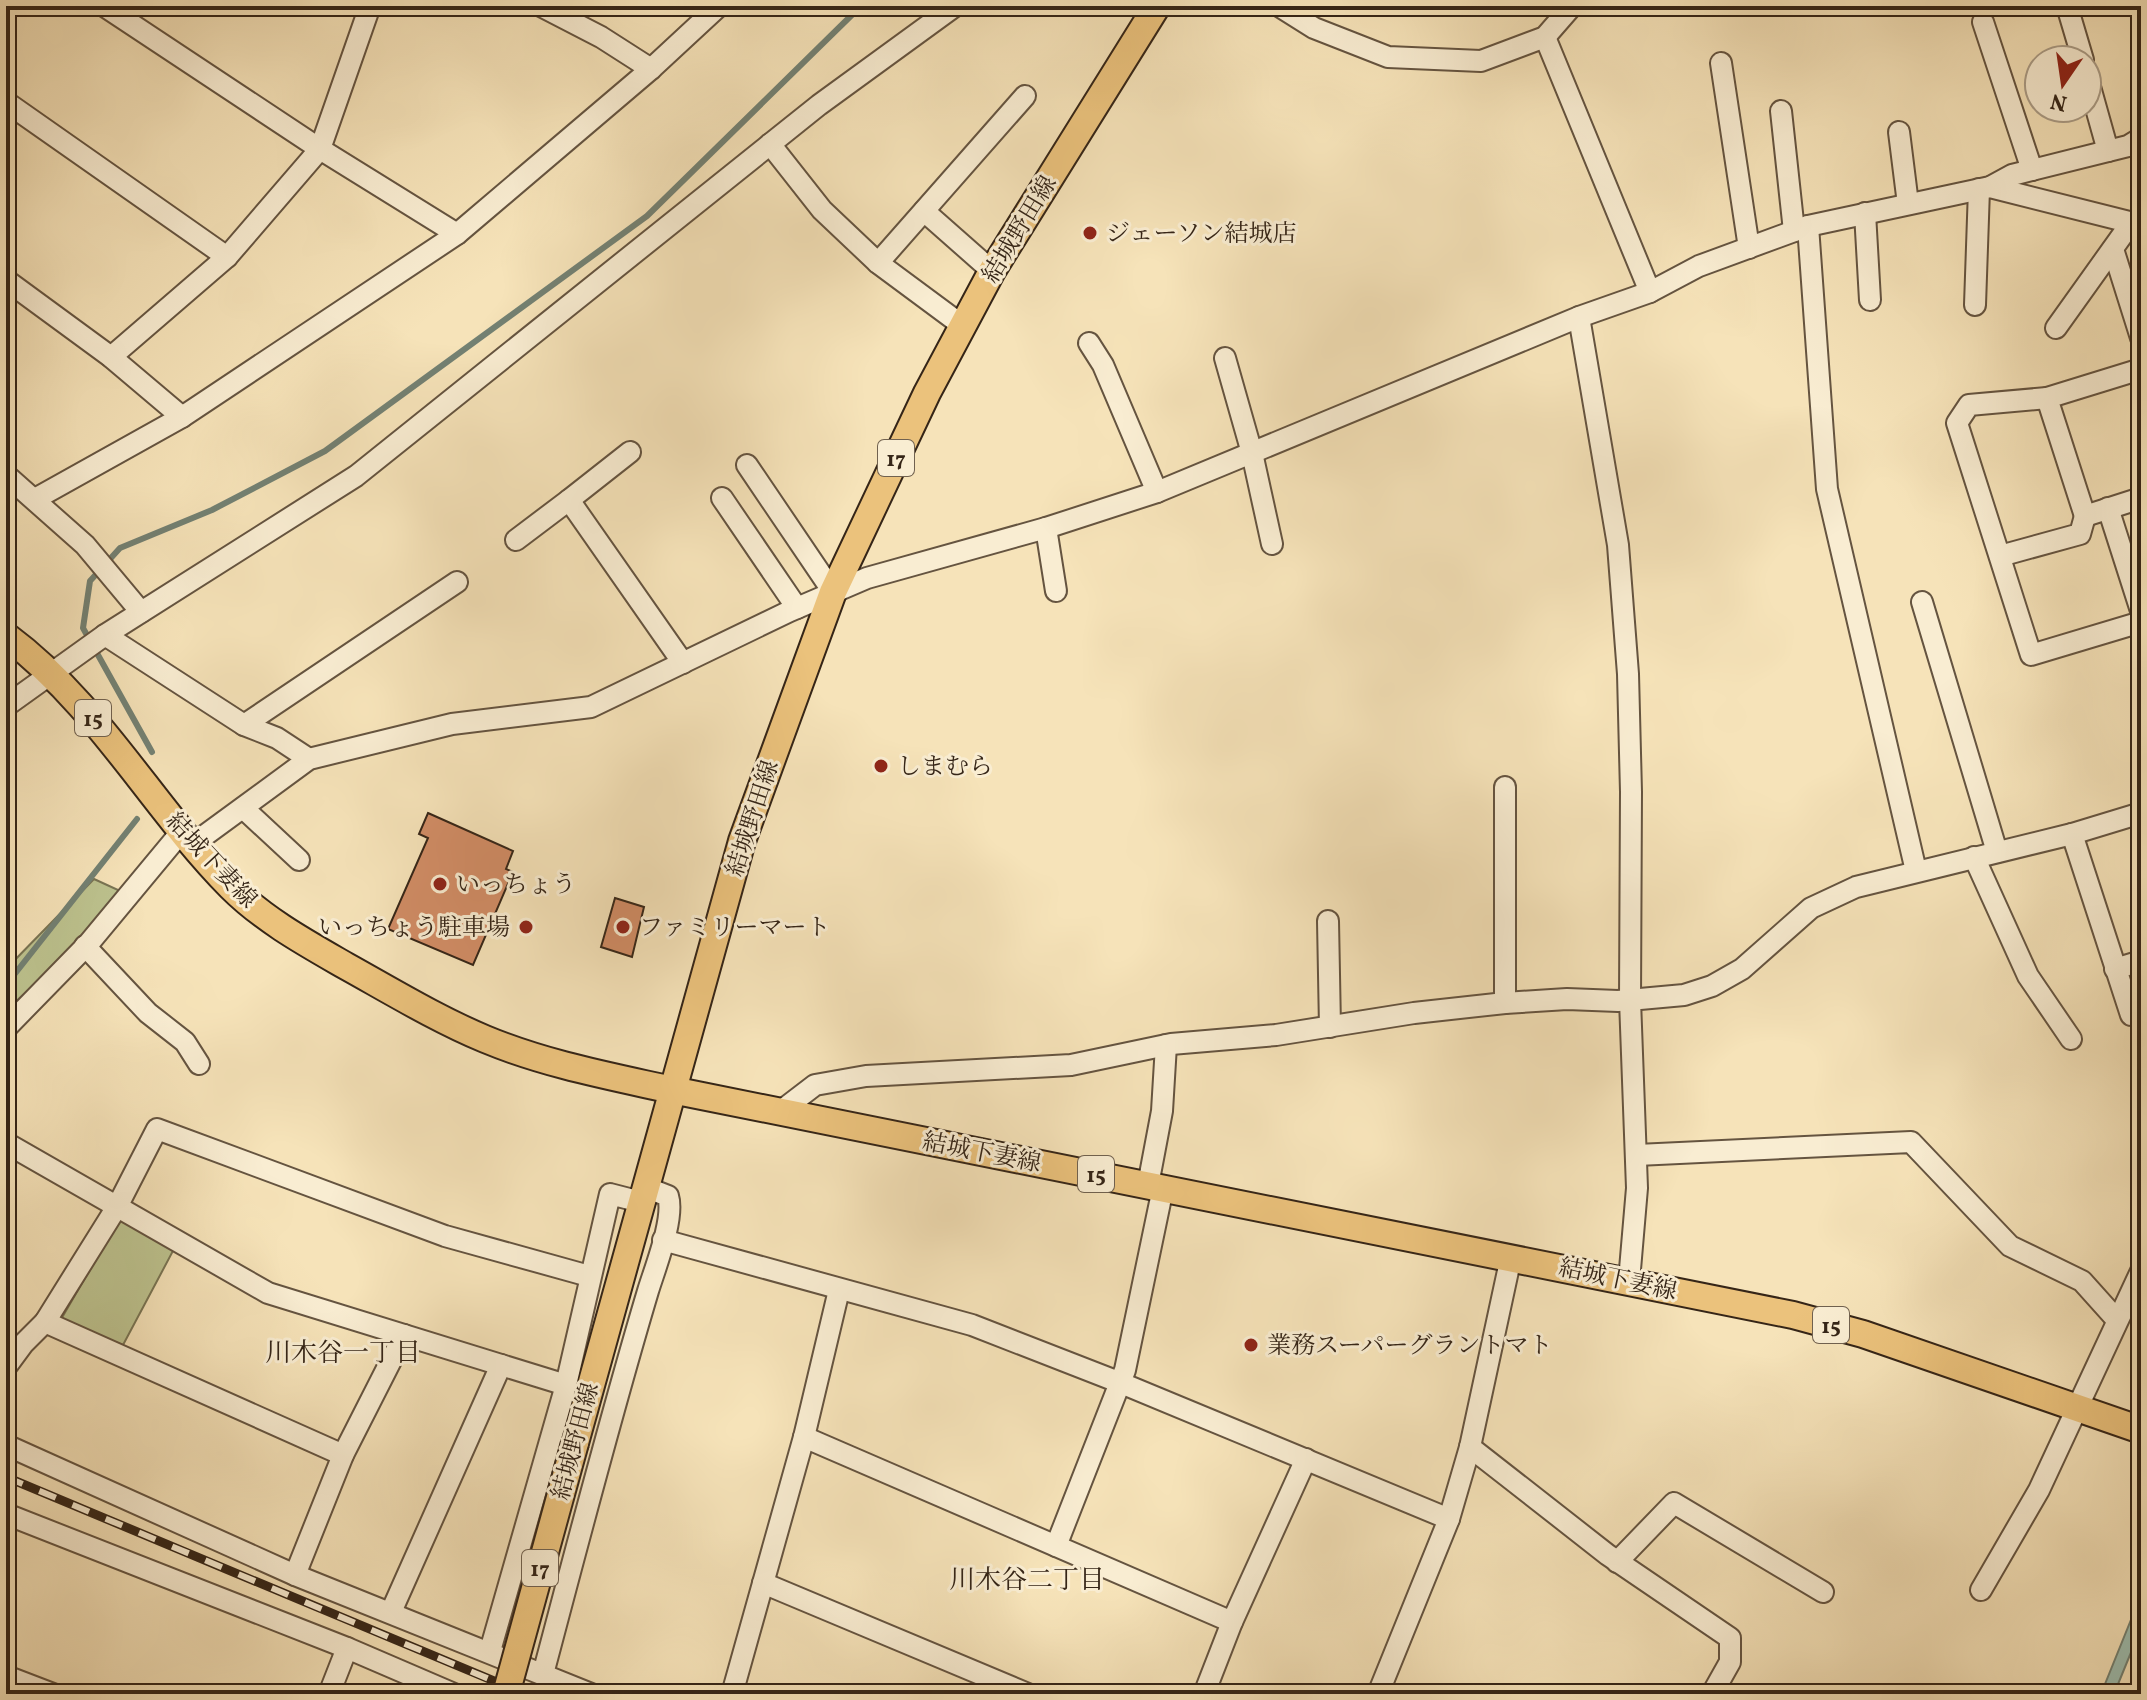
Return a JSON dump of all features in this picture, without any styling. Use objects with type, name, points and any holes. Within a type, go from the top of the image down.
[{"type":"main road","name":"結城野田線","points":[[506,1694],[742,841],[833,592],[880,489],[992,271],[1157,6]]},
{"type":"main road","name":"結城下妻線","points":[[6,636],[51,673],[85,707],[188,838],[231,887],[271,920],[435,1015],[485,1039],[534,1056],[672,1090],[1793,1315],[1863,1334],[2141,1430]]},
{"type":"street","points":[[104,6],[320,149],[457,234]]},
{"type":"street","points":[[111,357],[227,257],[320,149],[370,6]]},
{"type":"street","points":[[541,6],[601,37],[651,69]]},
{"type":"street","points":[[35,499],[182,417],[457,234],[651,69],[719,6]]},
{"type":"street","points":[[6,706],[105,635],[356,476],[819,105],[955,6]]},
{"type":"street","points":[[1279,6],[1314,28],[1388,57],[1481,61],[1545,37],[1572,6]]},
{"type":"street","points":[[2067,6],[2078,44]]},
{"type":"street","points":[[1983,22],[2032,170]]},
{"type":"street","points":[[1545,37],[1650,292]]},
{"type":"street","points":[[1721,63],[1749,248]]},
{"type":"street","points":[[878,263],[1025,96]]},
{"type":"street","points":[[6,102],[227,257]]},
{"type":"street","points":[[1781,111],[1801,228],[1827,489],[1916,871]]},
{"type":"street","points":[[2100,124],[2108,151]]},
{"type":"street","points":[[1899,132],[1908,204]]},
{"type":"street","points":[[6,1028],[188,838],[243,808],[309,759],[452,724],[591,707],[797,608],[867,578],[1046,528],[1157,492],[1579,317],[1650,292],[1699,266],[1801,228],[1985,188],[2012,175],[2128,146],[2141,138]]},
{"type":"street","points":[[770,144],[822,210],[878,263],[963,326]]},
{"type":"street","points":[[1985,188],[2136,224],[2113,249],[2056,328]]},
{"type":"street","points":[[1975,305],[1985,188]]},
{"type":"street","points":[[924,211],[992,271]]},
{"type":"street","points":[[1865,213],[1870,300]]},
{"type":"street","points":[[2113,249],[2141,338]]},
{"type":"street","points":[[6,280],[111,357],[182,417]]},
{"type":"street","points":[[1579,317],[1618,545],[1628,674],[1630,1000],[1637,1155],[1629,1281]]},
{"type":"street","points":[[1089,343],[1103,365],[1157,492]]},
{"type":"street","points":[[1225,358],[1252,453],[1272,544]]},
{"type":"street","points":[[2141,369],[2047,398],[1969,405],[1957,423],[2031,655],[2141,622]]},
{"type":"street","points":[[2000,556],[2080,534],[2085,516],[2047,398]]},
{"type":"street","points":[[516,540],[630,452]]},
{"type":"street","points":[[747,465],[833,592]]},
{"type":"street","points":[[6,475],[85,545],[141,612]]},
{"type":"street","points":[[722,498],[797,608]]},
{"type":"street","points":[[2085,516],[2141,498]]},
{"type":"street","points":[[569,500],[683,663]]},
{"type":"street","points":[[2108,508],[2141,611]]},
{"type":"street","points":[[1046,528],[1056,591]]},
{"type":"street","points":[[244,725],[457,582]]},
{"type":"street","points":[[1922,602],[1997,852]]},
{"type":"street","points":[[105,635],[244,725],[277,738],[309,759]]},
{"type":"street","points":[[1505,787],[1505,1003]]},
{"type":"street","points":[[243,808],[299,860]]},
{"type":"street","points":[[781,1111],[815,1085],[866,1076],[1071,1065],[1166,1045],[1276,1035],[1414,1013],[1505,1003],[1567,999],[1630,1000],[1684,995],[1712,986],[1742,969],[1811,908],[1856,887],[2072,834],[2141,813]]},
{"type":"street","points":[[2072,834],[2131,1015]]},
{"type":"street","points":[[1974,857],[2028,976],[2071,1039]]},
{"type":"street","points":[[1328,921],[1330,1027]]},
{"type":"street","points":[[85,946],[148,1013],[185,1042],[199,1064]]},
{"type":"street","points":[[2115,969],[2141,961]]},
{"type":"street","points":[[1056,1546],[1121,1383],[1156,1186],[1166,1045]]},
{"type":"street","points":[[6,1367],[14,1339],[45,1322],[118,1205],[157,1129],[445,1236],[589,1276]]},
{"type":"street","points":[[1637,1155],[1911,1142],[2010,1246],[2082,1281],[2117,1320]]},
{"type":"street","points":[[6,1143],[268,1293],[566,1385]]},
{"type":"street","points":[[490,1651],[566,1385],[610,1194],[668,1196],[670,1203],[663,1240],[617,1396],[543,1674]]},
{"type":"street","points":[[663,1240],[972,1325],[1121,1383],[1449,1519]]},
{"type":"street","points":[[1378,1694],[1449,1519],[1470,1447],[1511,1257]]},
{"type":"street","points":[[1981,1590],[2039,1490],[2141,1271]]},
{"type":"street","points":[[732,1694],[804,1437],[839,1290]]},
{"type":"street","points":[[45,1322],[343,1455]]},
{"type":"street","points":[[295,1575],[343,1455],[404,1335]]},
{"type":"street","points":[[391,1612],[501,1365]]},
{"type":"street","points":[[804,1437],[1232,1622]]},
{"type":"street","points":[[6,1445],[295,1575],[591,1694]]},
{"type":"street","points":[[1470,1447],[1617,1562],[1730,1638],[1730,1662],[1712,1694]]},
{"type":"street","points":[[1204,1694],[1232,1622],[1306,1459]]},
{"type":"street","points":[[1617,1562],[1674,1503],[1823,1592]]},
{"type":"street","points":[[8,1519],[347,1648],[454,1694]]},
{"type":"street","points":[[763,1583],[1028,1694]]},
{"type":"street","points":[[329,1694],[347,1648]]},
{"type":"street","points":[[6,1676],[53,1694]]},
{"type":"green space","points":[[94,879],[129,895],[6,1011],[6,969]]},
{"type":"green space","points":[[120,1218],[174,1249],[123,1345],[60,1321]]},
{"type":"shaded area","points":[[2141,1595],[2141,1628],[2114,1694],[2101,1694]]},
{"type":"building","points":[[428,813],[513,851],[506,869],[513,872],[473,965],[388,929],[428,838],[419,834]]},
{"type":"building","name":"ファミリーマート","points":[[615,898],[644,907],[632,957],[601,947]]},
{"type":"waterway","points":[[152,752],[83,628],[90,581],[120,548],[212,510],[325,451],[647,216],[861,6]]},
{"type":"waterway","points":[[6,985],[137,819]]},
{"type":"railway","points":[[6,1477],[525,1694]]},
{"type":"place","name":"ジェーソン結城店","points":[[1090,233]]},
{"type":"place","name":"しまむら","points":[[881,766]]},
{"type":"place","name":"いっちょう","points":[[440,884]]},
{"type":"place","name":"いっちょう駐車場","points":[[526,927]]},
{"type":"place","name":"ファミリーマート","points":[[623,927]]},
{"type":"place","name":"業務スーパーグラントマト","points":[[1251,1345]]},
{"type":"district","name":"川木谷一丁目","points":[[343,1352]]},
{"type":"district","name":"川木谷二丁目","points":[[1027,1579]]}]
